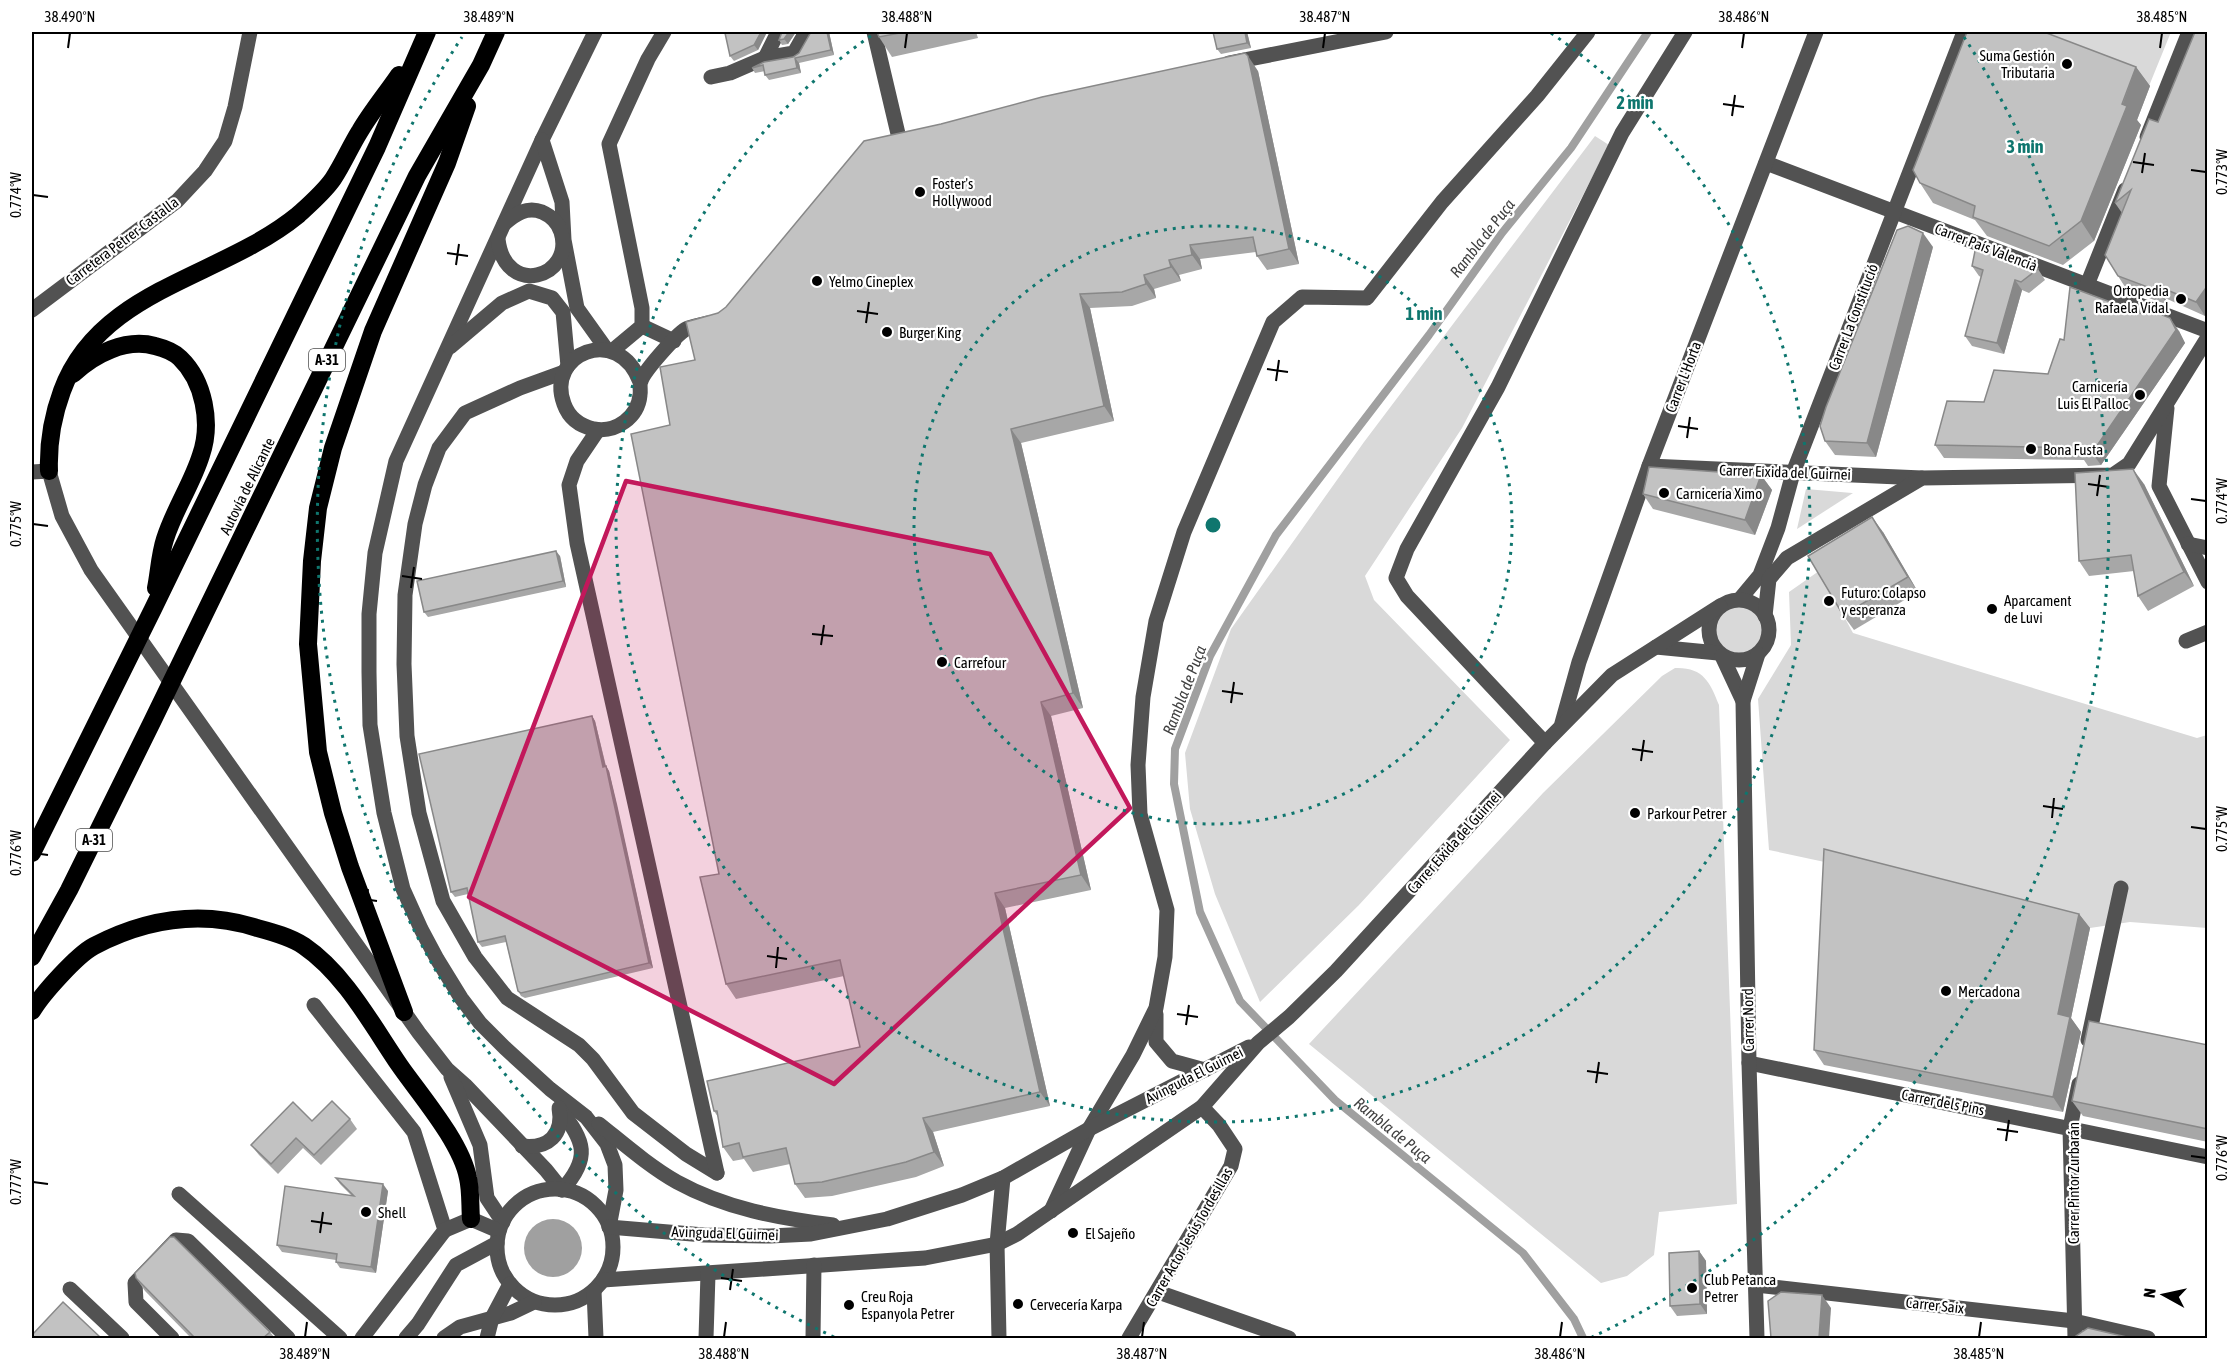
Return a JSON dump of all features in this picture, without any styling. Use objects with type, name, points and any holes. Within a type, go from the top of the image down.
[{"type":"highway","name":"Autovía de Alicante","points":[[32,957],[69,890],[152,722],[417,176],[481,64],[496,32]]},
{"type":"highway","name":"Autovía de Alicante","points":[[32,853],[377,147],[423,39]]},
{"type":"highway","points":[[40,472],[48,447],[52,422],[65,382],[78,357],[98,333],[135,305],[255,245],[298,215],[332,180],[360,130],[423,39]]},
{"type":"highway","points":[[405,1012],[350,867],[333,813],[318,752],[308,644],[312,561],[318,508],[333,448],[373,331],[447,163],[481,64]]},
{"type":"highway","points":[[65,382],[81,367],[104,353],[126,344],[145,343],[178,356],[201,389],[206,433],[202,455],[164,540],[153,609]]},
{"type":"highway","points":[[32,1011],[43,993],[92,947],[141,927],[172,919],[204,918],[245,924],[302,945],[321,960],[345,987],[455,1144],[469,1179],[471,1219]]},
{"type":"street","name":"Carretera Petrer-Castalla","points":[[32,310],[177,201],[205,171],[225,141],[235,107],[250,32]]},
{"type":"street","points":[[595,32],[542,140],[396,461],[375,553],[369,614],[372,736],[384,813],[403,889],[421,929],[461,998],[480,1023],[550,1089],[586,1117],[598,1123],[636,1155],[677,1182],[721,1202],[780,1218],[845,1227]]},
{"type":"street","points":[[642,326],[642,308],[609,144],[648,59],[664,32]]},
{"type":"street","points":[[765,58],[778,32]]},
{"type":"street","points":[[711,77],[730,73],[765,58],[794,53],[806,32]]},
{"type":"street","points":[[874,32],[899,139]]},
{"type":"street","points":[[1216,65],[1386,32]]},
{"type":"street","points":[[1205,1070],[1172,1060],[1156,1042],[1156,1008],[1165,957],[1167,910],[1140,814],[1138,765],[1143,697],[1156,621],[1184,532],[1273,322],[1302,297],[1367,298],[1442,202],[1537,96],[1587,32]]},
{"type":"street","points":[[1545,743],[1407,596],[1396,578],[1407,549],[1498,387],[1622,132],[1685,32]]},
{"type":"street","name":"Carrer L'Horta","points":[[1561,726],[1579,662],[1649,466],[1816,32]]},
{"type":"street","name":"Carrer La Constitució","points":[[1740,600],[1760,575],[1778,528],[1793,473],[1964,32]]},
{"type":"street","points":[[2140,153],[2189,32]]},
{"type":"street","points":[[498,239],[500,254],[508,267],[528,275],[547,272],[556,264],[562,252],[564,240],[562,202],[542,140]]},
{"type":"street","name":"Carrer País Valencià","points":[[1766,163],[2208,331]]},
{"type":"street","points":[[2087,285],[2132,175]]},
{"type":"street","points":[[446,351],[502,303],[528,291],[552,298],[563,312],[566,369],[561,385],[561,398],[566,410],[575,421],[598,430],[613,428],[626,421],[636,410],[640,396],[640,382],[631,362],[610,350],[577,308],[560,228],[551,217],[540,211],[526,210],[514,215],[504,224]]},
{"type":"street","points":[[528,275],[528,291]]},
{"type":"street","points":[[640,382],[665,348],[686,329],[726,318]]},
{"type":"street","points":[[642,326],[674,340]]},
{"type":"street","points":[[598,430],[577,461],[569,485],[577,543],[717,1173],[686,1154],[633,1113],[593,1059],[579,1045],[507,998],[475,957],[443,901],[419,813],[407,736],[404,664],[405,595],[416,524],[425,485],[439,448],[465,413],[566,369],[585,352],[610,350],[642,326]]},
{"type":"street","points":[[2208,337],[2167,402],[2159,486],[2208,582]]},
{"type":"street","name":"Carrer Eixida del Guirnei","points":[[1649,466],[1922,478],[2113,475],[2129,464],[2167,402]]},
{"type":"street","points":[[40,472],[91,570],[405,1012],[447,1069],[546,1170],[562,1190]]},
{"type":"street","name":"Carrer Eixida del Guirnei","points":[[1766,616],[1769,579],[1787,558],[1922,478]]},
{"type":"street","points":[[2188,544],[2208,548]]},
{"type":"street","points":[[1656,647],[1720,654],[1740,661],[1758,654],[1768,636],[1769,626],[1766,616],[1759,607],[1750,602],[1730,601],[1720,606],[1713,614],[1708,634],[1720,654]]},
{"type":"street","name":"Carrer Eixida del Guirnei","points":[[1258,1043],[1289,1017],[1336,971],[1545,743],[1612,675],[1720,606]]},
{"type":"street","points":[[2186,641],[2208,632]]},
{"type":"street","name":"Carrer Nord","points":[[1720,654],[1743,701]]},
{"type":"street","name":"Carrer Nord","points":[[1757,1338],[1749,1063],[1743,701],[1758,654]]},
{"type":"street","name":"Carrer Pintor Zurbarán","points":[[2075,1338],[2070,1128],[2121,888]]},
{"type":"street","points":[[314,1005],[414,1132],[445,1230]]},
{"type":"street","points":[[1051,1211],[1089,1129],[1133,1055],[1156,1008]]},
{"type":"street","name":"Avinguda El Guirnei","points":[[609,1227],[704,1235],[770,1236],[811,1234],[887,1219],[962,1195],[1003,1178],[1089,1129],[1258,1043]]},
{"type":"street","name":"Avinguda El Guirnei","points":[[598,1285],[814,1265],[926,1258],[997,1244],[1017,1234],[1202,1107],[1258,1043]]},
{"type":"street","name":"Carrer dels Pins","points":[[1749,1063],[2208,1157]]},
{"type":"street","points":[[405,1338],[418,1324],[456,1265],[500,1232],[517,1203],[538,1191],[562,1190],[586,1198],[596,1206],[609,1227],[613,1245],[611,1263],[598,1285],[581,1299],[566,1305],[550,1306],[534,1302],[521,1295],[510,1284],[502,1271],[498,1258],[500,1232],[487,1198],[480,1145],[447,1069]]},
{"type":"street","points":[[550,1089],[560,1110],[576,1131],[582,1147],[581,1164],[574,1177],[562,1190]]},
{"type":"street","name":"Carrer Actor Jesús Tordesillas","points":[[1129,1338],[1231,1166],[1235,1149],[1219,1125],[1202,1107]]},
{"type":"street","points":[[522,1146],[537,1147],[555,1136],[560,1128],[560,1110]]},
{"type":"street","points":[[586,1117],[607,1144],[615,1165],[616,1190],[609,1227]]},
{"type":"street","points":[[999,1338],[997,1244],[1003,1178]]},
{"type":"street","points":[[179,1194],[340,1338]]},
{"type":"street","points":[[362,1338],[445,1230],[471,1219],[500,1232]]},
{"type":"street","points":[[172,1338],[136,1302],[135,1283],[176,1240],[188,1241],[288,1338]]},
{"type":"street","points":[[813,1338],[814,1265]]},
{"type":"street","points":[[706,1338],[708,1274]]},
{"type":"street","points":[[487,1338],[492,1318],[510,1284]]},
{"type":"street","points":[[596,1338],[598,1285]]},
{"type":"street","name":"Carrer Saix","points":[[1756,1285],[2074,1321],[2148,1338]]},
{"type":"street","points":[[70,1289],[122,1338]]},
{"type":"street","points":[[1158,1292],[1289,1338]]},
{"type":"street","points":[[444,1338],[460,1327],[511,1313],[534,1302]]},
{"type":"street","points":[[400,1338],[418,1324]]},
{"type":"highlighted area","points":[[626,481],[990,554],[1130,808],[834,1084],[469,897]]},
{"type":"shaded area","points":[[2007,32],[2171,32],[2149,86]]},
{"type":"shaded area","points":[[1595,136],[1609,145],[1462,428],[1365,576],[1374,600],[1510,740],[1359,905],[1260,1002],[1215,894],[1190,809],[1185,753],[1231,629],[1364,442]]},
{"type":"shaded area","points":[[1806,489],[1852,493],[1853,493],[1797,529]]},
{"type":"shaded area","points":[[1819,571],[1853,633],[2197,738],[2207,735],[2207,928],[2130,922],[2090,928],[1769,850],[1758,699],[1791,645],[1789,592]]},
{"type":"shaded area","points":[[1739,605],[1748,607],[1759,616],[1764,630],[1762,639],[1753,650],[1739,655],[1730,653],[1719,644],[1714,630],[1716,621],[1725,610]]},
{"type":"shaded area","points":[[1675,668],[1685,668],[1699,673],[1709,683],[1719,705],[1737,1204],[1659,1212],[1654,1255],[1627,1276],[1601,1283],[1309,1044],[1543,793],[1662,676]]},
{"type":"shaded area","points":[[547,1219],[559,1219],[569,1223],[578,1232],[582,1254],[574,1269],[559,1277],[547,1277],[537,1273],[528,1264],[524,1254],[524,1242],[528,1232],[537,1223]]},
{"type":"building","points":[[761,32],[754,45],[730,56],[725,33]]},
{"type":"building","points":[[782,32],[789,32],[784,39],[779,40]]},
{"type":"building","points":[[811,32],[827,32],[831,50],[795,58],[797,68],[765,75],[763,65],[752,68],[764,62],[793,57],[799,53]]},
{"type":"building","points":[[877,32],[905,32],[879,37]]},
{"type":"building","points":[[1213,32],[1245,32],[1247,43],[1217,49]]},
{"type":"building","points":[[1967,32],[2044,32],[2136,67],[2122,104],[2127,106],[2081,221],[2049,246],[1973,217],[1975,206],[1920,183],[1913,170]]},
{"type":"building","points":[[2195,32],[2208,32],[2208,285],[2196,302],[2155,285],[2158,291],[2118,276],[2105,255],[2131,190],[2115,203],[2149,119],[2158,122]]},
{"type":"building","points":[[1245,53],[1248,56],[1289,249],[1257,256],[1253,237],[1190,245],[1192,255],[1169,260],[1171,267],[1144,275],[1146,284],[1122,292],[1080,294],[1104,406],[1011,429],[1073,693],[1041,702],[1081,875],[995,893],[1040,1092],[923,1118],[934,1152],[906,1162],[822,1182],[795,1184],[786,1148],[743,1157],[739,1143],[723,1147],[717,1111],[714,1111],[707,1081],[860,1047],[840,960],[726,984],[700,877],[719,874],[631,434],[670,425],[660,367],[695,360],[686,322],[718,313],[726,307],[864,141],[941,124],[1042,97]]},
{"type":"building","points":[[1908,226],[1923,233],[1867,443],[1825,441],[1820,426],[1826,407],[1897,230]]},
{"type":"building","points":[[1976,246],[2038,269],[2021,282],[2015,280],[1997,343],[1965,336],[1983,270],[1972,266]]},
{"type":"building","points":[[2070,287],[2140,313],[2135,304],[2170,318],[2176,330],[2092,453],[2079,453],[2079,448],[1935,445],[1947,401],[1984,402],[1994,370],[2048,374],[2060,339],[2064,340]]},
{"type":"building","points":[[1649,467],[1761,475],[1745,520],[1643,494]]},
{"type":"building","points":[[2133,469],[2184,572],[2138,596],[2131,555],[2079,561],[2075,473]]},
{"type":"building","points":[[1872,517],[1908,577],[1843,615],[1808,556]]},
{"type":"building","points":[[556,551],[563,581],[424,612],[417,581]]},
{"type":"building","points":[[592,716],[603,767],[606,766],[649,963],[521,993],[518,991],[505,936],[478,942],[467,888],[451,892],[419,754]]},
{"type":"building","points":[[1824,849],[2079,914],[2058,1014],[2070,1017],[2053,1097],[1814,1050]]},
{"type":"building","points":[[2089,1021],[2208,1045],[2208,1129],[2072,1101]]},
{"type":"building","points":[[332,1101],[350,1119],[314,1155],[296,1138],[271,1164],[251,1145],[293,1102],[312,1121]]},
{"type":"building","points":[[336,1178],[383,1184],[371,1267],[336,1262],[337,1254],[277,1245],[285,1186],[354,1196]]},
{"type":"building","points":[[170,1237],[174,1237],[270,1332],[263,1338],[195,1338],[136,1278],[135,1273]]},
{"type":"building","name":"Club Petanca Petrer","points":[[1699,1251],[1700,1304],[1670,1306],[1669,1253]]},
{"type":"building","points":[[1781,1292],[1822,1295],[1819,1338],[1771,1338],[1768,1301]]},
{"type":"building","points":[[63,1302],[101,1338],[32,1338],[32,1335]]},
{"type":"building","points":[[2088,1328],[2131,1338],[2076,1338]]},
{"type":"waterway","name":"Rambla de Puça","points":[[1583,1338],[1574,1319],[1523,1253],[1335,1100],[1240,1001],[1200,912],[1174,784],[1175,749],[1210,656],[1276,535],[1429,335],[1502,233],[1571,148],[1648,32]]},
{"type":"place","name":"Suma Gestión Tributaria","points":[[2067,64]]},
{"type":"place","name":"Foster's Hollywood","points":[[920,192]]},
{"type":"place","name":"Yelmo Cineplex","points":[[817,281]]},
{"type":"place","name":"Ortopedia Rafaela Vidal","points":[[2181,299]]},
{"type":"place","name":"Burger King","points":[[887,332]]},
{"type":"place","name":"Carnicería Luis El Palloc","points":[[2140,395]]},
{"type":"place","name":"Bona Fusta","points":[[2031,449]]},
{"type":"place","name":"Carnicería Ximo","points":[[1664,493]]},
{"type":"place","name":"Futuro: Colapso y esperanza","points":[[1829,601]]},
{"type":"place","name":"Aparcament de Luvi","points":[[1992,609]]},
{"type":"place","name":"Carrefour","points":[[942,662]]},
{"type":"place","name":"Parkour Petrer","points":[[1635,813]]},
{"type":"place","name":"Mercadona","points":[[1946,991]]},
{"type":"place","name":"Shell","points":[[366,1212]]},
{"type":"place","name":"El Sajeño","points":[[1073,1233]]},
{"type":"place","name":"Club Petanca Petrer","points":[[1692,1288]]},
{"type":"place","name":"Cervecería Karpa","points":[[1018,1304]]},
{"type":"place","name":"Creu Roja Espanyola Petrer","points":[[849,1305]]}]
